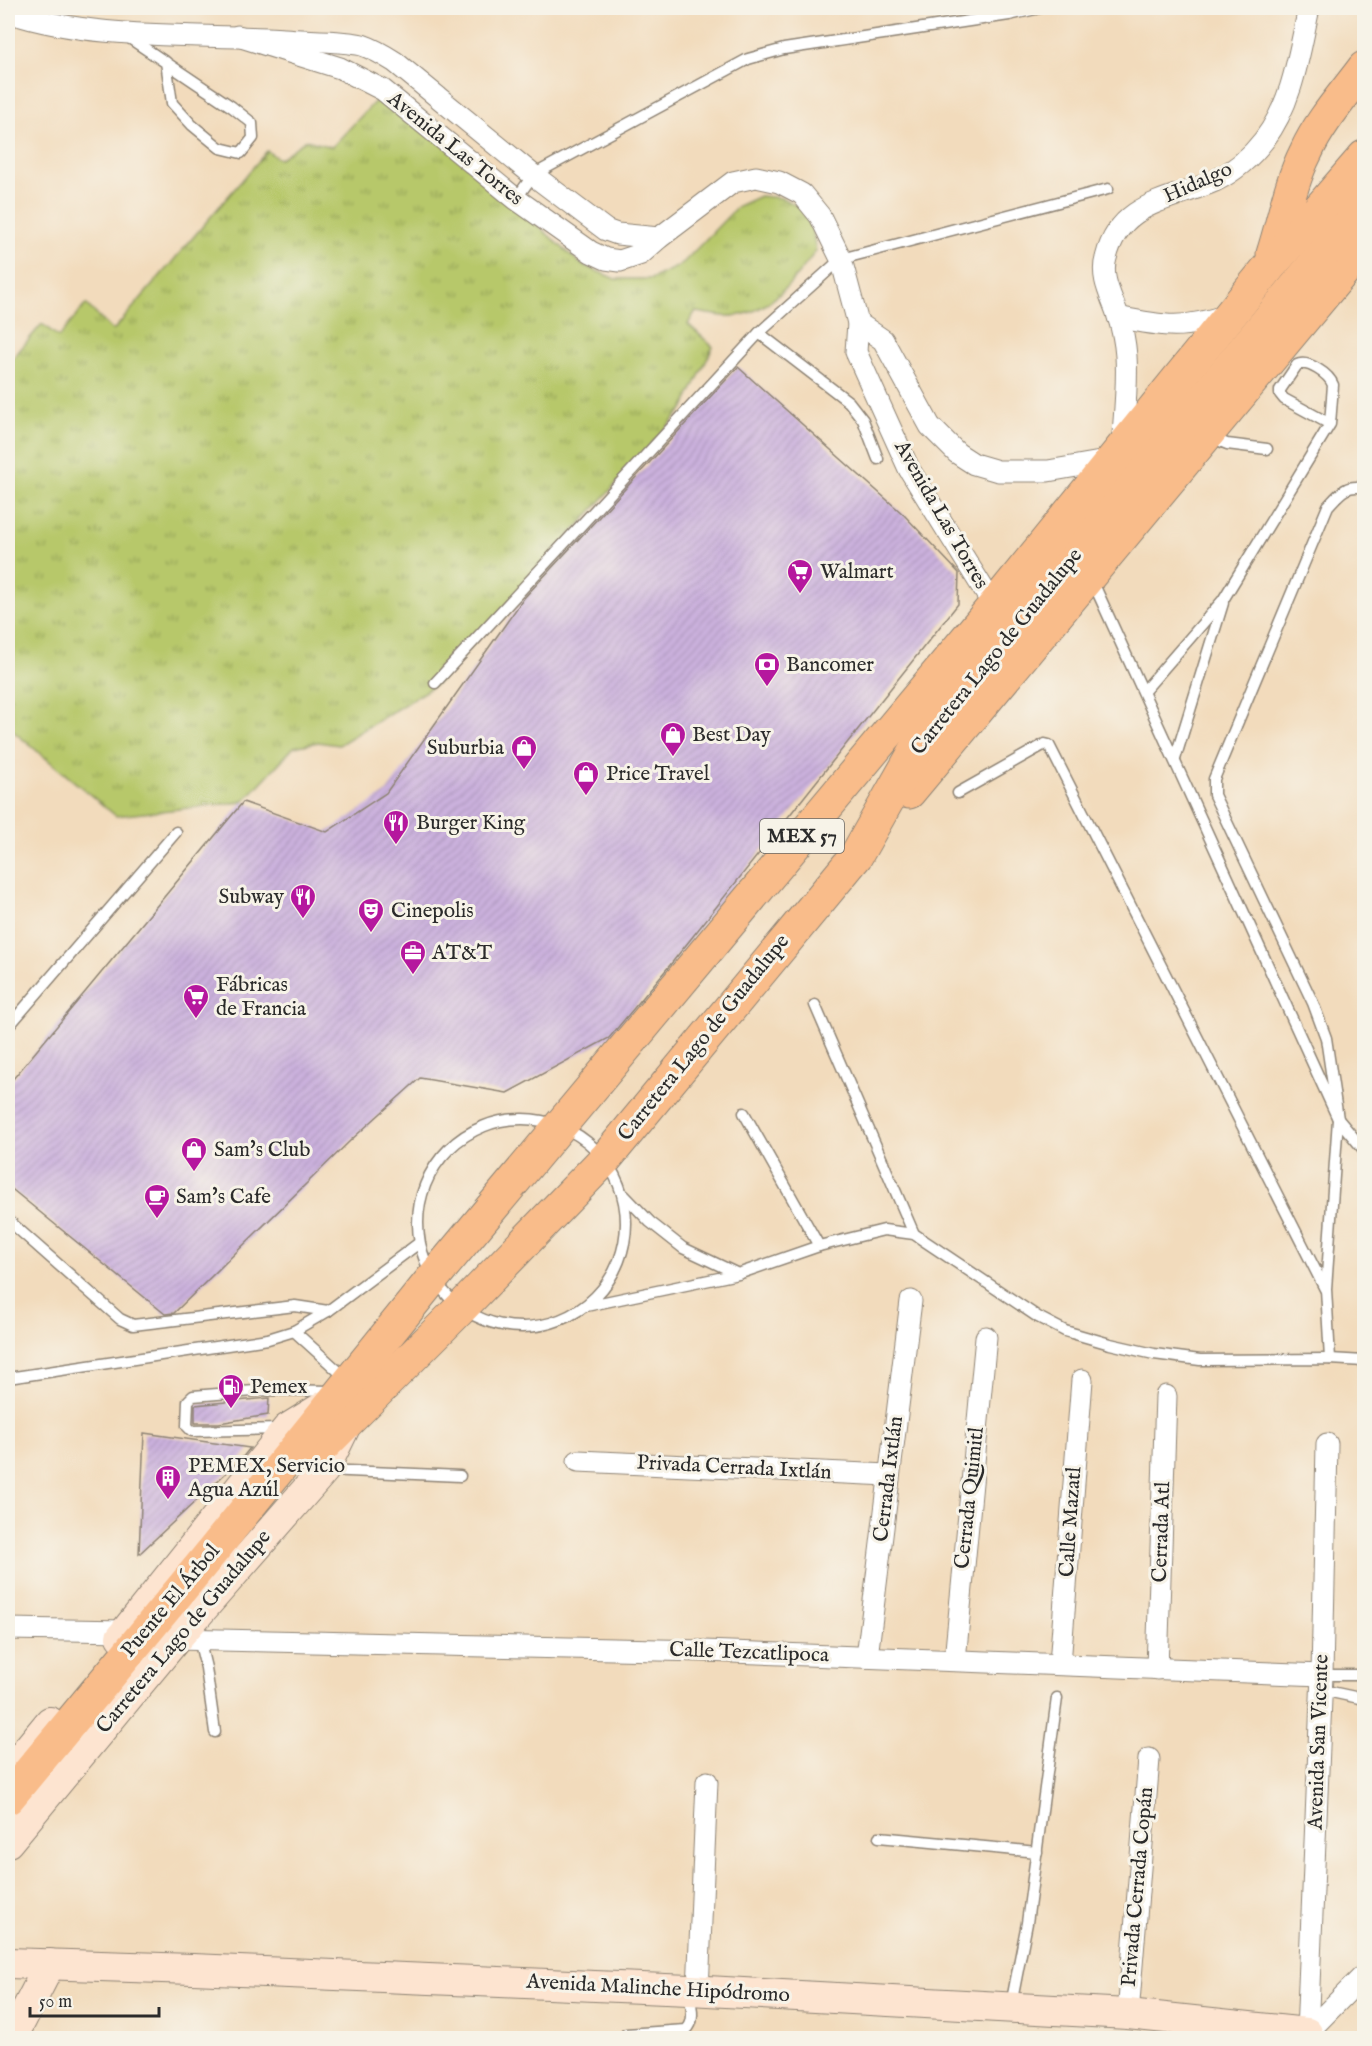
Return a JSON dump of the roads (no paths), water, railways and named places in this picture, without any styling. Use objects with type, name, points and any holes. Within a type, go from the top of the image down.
[{"type":"main road","points":[[1269,267],[1305,153],[1322,123],[1365,68]]},
{"type":"main road","name":"Carretera Lago de Guadalupe","points":[[342,1398],[432,1278],[994,606],[1269,267],[1365,157]]},
{"type":"main road","name":"Carretera Lago de Guadalupe","points":[[342,1398],[462,1308],[606,1158],[856,855],[920,743],[1365,204]]},
{"type":"main road","points":[[856,855],[1207,435],[1357,260]]},
{"type":"main road","name":"Puente El Árbol","points":[[8,1835],[314,1427],[342,1398]]},
{"type":"main road","name":"Puente El Árbol","points":[[8,1798],[230,1539]]},
{"type":"street","name":"Hidalgo","points":[[1117,454],[1126,355],[1118,317],[1106,284],[1105,262],[1111,242],[1121,225],[1138,211],[1150,204],[1215,181],[1232,171],[1264,141],[1285,102],[1292,83],[1309,8]]},
{"type":"street","name":"Avenida Las Torres","points":[[8,12],[37,22],[121,32],[238,36],[360,45],[381,53],[394,62],[533,175],[606,230],[659,238]]},
{"type":"street","name":"Avenida Las Torres","points":[[238,36],[340,68],[383,90],[516,199],[591,252],[606,259],[620,261],[640,254],[733,182],[756,177],[779,182],[802,194],[820,216],[841,259],[858,323],[856,352],[909,469],[994,606]]},
{"type":"street","points":[[1118,317],[1155,325],[1179,326],[1203,323],[1233,313]]},
{"type":"street","name":"Avenida Las Torres","points":[[858,323],[883,340],[930,426],[957,453],[974,464],[998,471],[1048,471],[1117,454]]},
{"type":"street","name":"Cerrada Ixtlán","points":[[867,1657],[911,1301]]},
{"type":"street","name":"Cerrada Quimitl","points":[[955,1660],[986,1337]]},
{"type":"street","name":"Calle Mazatl","points":[[1060,1664],[1082,1380]]},
{"type":"street","name":"Cerrada Atl","points":[[1157,1668],[1166,1396]]},
{"type":"street","name":"Carretera Lago de Guadalupe","points":[[8,1773],[126,1631],[286,1429],[342,1398]]},
{"type":"street","name":"Carretera Lago de Guadalupe","points":[[8,1835],[188,1639],[324,1470],[342,1398]]},
{"type":"street","name":"Avenida San Vicente","points":[[1305,2036],[1322,1682],[1327,1444]]},
{"type":"street","name":"Privada Cerrada Ixtlán","points":[[578,1461],[889,1475]]},
{"type":"street","points":[[8,1629],[126,1631]]},
{"type":"street","name":"Calle Tezcatlipoca","points":[[188,1639],[704,1651],[955,1660],[1157,1668],[1322,1682]]},
{"type":"street","name":"Privada Cerrada Copán","points":[[1128,2014],[1149,1759]]},
{"type":"street","points":[[694,1990],[707,1782]]},
{"type":"street","name":"Avenida Malinche Hipódromo","points":[[8,1963],[694,1990],[1128,2014],[1305,2036]]},
{"type":"street","points":[[12,2038],[50,1964]]},
{"type":"street","points":[[1305,2036],[1365,1975]]},
{"type":"lane","points":[[516,199],[533,175],[748,59],[784,49],[1009,15],[1040,8]]},
{"type":"lane","points":[[121,32],[232,107],[252,123],[253,138],[241,153],[220,148],[192,125],[172,103],[166,63]]},
{"type":"lane","points":[[435,683],[759,333],[841,259],[1108,189]]},
{"type":"lane","points":[[759,333],[849,402],[863,420],[878,459]]},
{"type":"lane","points":[[1144,691],[1223,600],[1330,424],[1333,385],[1331,380],[1302,363],[1292,373],[1280,390],[1280,394],[1284,399],[1330,424]]},
{"type":"lane","points":[[1207,435],[1227,444],[1267,450]]},
{"type":"lane","points":[[1330,1359],[1326,1289],[1338,1119],[1326,1038],[1314,1003],[1214,795],[1214,779],[1328,506],[1344,488],[1355,486],[1365,488]]},
{"type":"lane","points":[[1090,576],[1338,1119],[1365,1150]]},
{"type":"lane","points":[[1175,759],[1223,600]]},
{"type":"lane","points":[[958,793],[1045,744],[1049,745],[1326,1289]]},
{"type":"lane","points":[[8,1027],[176,832]]},
{"type":"lane","points":[[815,1005],[914,1234]]},
{"type":"lane","points":[[744,1113],[819,1246]]},
{"type":"lane","points":[[738,1274],[683,1248],[650,1222],[624,1196],[606,1158],[586,1139],[561,1125],[525,1118],[497,1122],[488,1124],[456,1142],[432,1171],[419,1206],[420,1243],[432,1278],[449,1299],[462,1308],[509,1328],[550,1325],[586,1306],[738,1274],[819,1246],[884,1230],[914,1234],[1038,1317],[1065,1331],[1110,1344],[1154,1354],[1200,1360],[1365,1361]]},
{"type":"lane","points":[[586,1306],[613,1275],[626,1236],[624,1196]]},
{"type":"lane","points":[[8,1220],[120,1319],[133,1325],[295,1306],[328,1311]]},
{"type":"lane","points":[[8,1378],[268,1340],[294,1331],[328,1311],[420,1243]]},
{"type":"lane","points":[[294,1331],[342,1398]]},
{"type":"lane","points":[[286,1429],[192,1431],[187,1426],[188,1401],[193,1396],[267,1390],[342,1398]]},
{"type":"lane","points":[[324,1470],[460,1476]]},
{"type":"lane","points":[[188,1639],[206,1668],[214,1731]]},
{"type":"lane","points":[[1322,1682],[1365,1675]]},
{"type":"lane","points":[[1322,1682],[1365,1699]]},
{"type":"lane","points":[[1011,2008],[1027,1923],[1057,1698]]},
{"type":"lane","points":[[879,1837],[1037,1852]]},
{"type":"lane","points":[[626,2034],[686,2030],[692,2020],[694,1990]]},
{"type":"place","name":"Walmart","points":[[800,595]]},
{"type":"place","name":"Bancomer","points":[[767,688]]},
{"type":"place","name":"Best Day","points":[[673,758]]},
{"type":"place","name":"Suburbia","points":[[524,771]]},
{"type":"place","name":"Price Travel","points":[[586,797]]},
{"type":"place","name":"Burger King","points":[[396,846]]},
{"type":"place","name":"Subway","points":[[303,920]]},
{"type":"place","name":"Cinepolis","points":[[371,934]]},
{"type":"place","name":"AT&T","points":[[413,976]]},
{"type":"place","name":"Fábricas de Francia","points":[[196,1020]]},
{"type":"place","name":"Sam's Club","points":[[194,1173]]},
{"type":"place","name":"Sam's Cafe","points":[[157,1220]]},
{"type":"place","name":"Pemex","points":[[231,1410]]},
{"type":"place","name":"PEMEX, Servicio Agua Azúl","points":[[168,1501]]}]
